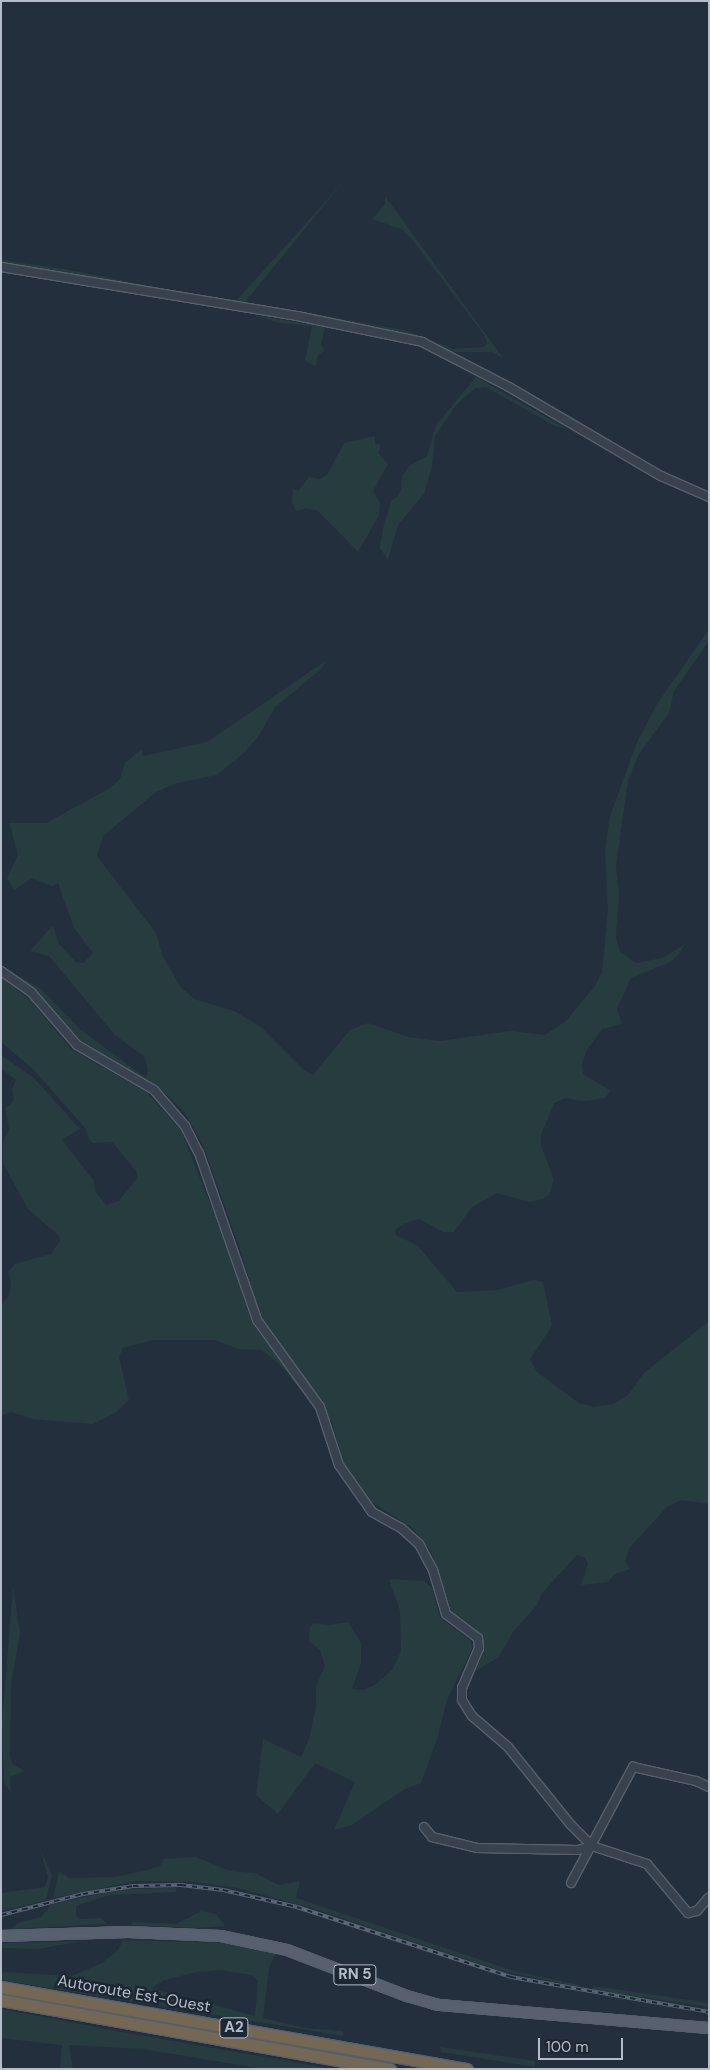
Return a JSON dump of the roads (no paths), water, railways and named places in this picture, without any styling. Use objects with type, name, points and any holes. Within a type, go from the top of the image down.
[{"type":"highway","name":"Autoroute Est-Ouest","points":[[1,1987],[467,2069]]},
{"type":"highway","name":"Autoroute Est-Ouest","points":[[1,2000],[390,2069]]},
{"type":"main road","name":"RN 5","points":[[1,1936],[128,1932],[229,1936],[287,1950],[407,1996],[438,2005],[709,2028]]},
{"type":"street","points":[[1,267],[296,316],[422,342],[509,387],[661,476],[709,497]]},
{"type":"street","points":[[1,971],[31,992],[77,1045],[154,1090],[185,1126],[199,1154],[256,1320],[320,1407],[339,1466],[372,1512],[401,1528],[419,1544],[431,1564],[446,1614],[478,1638],[479,1648],[462,1688],[466,1708],[481,1725],[508,1747],[566,1819],[592,1846],[647,1864],[665,1883],[673,1898],[688,1913],[697,1911],[709,1897]]},
{"type":"street","points":[[571,1883],[633,1767],[696,1781],[709,1787]]},
{"type":"street","points":[[424,1827],[432,1836],[477,1848],[578,1850],[592,1846]]},
{"type":"railway","points":[[1,1915],[83,1894],[133,1886],[181,1885],[223,1890],[297,1907],[511,1977],[709,2012]]}]
